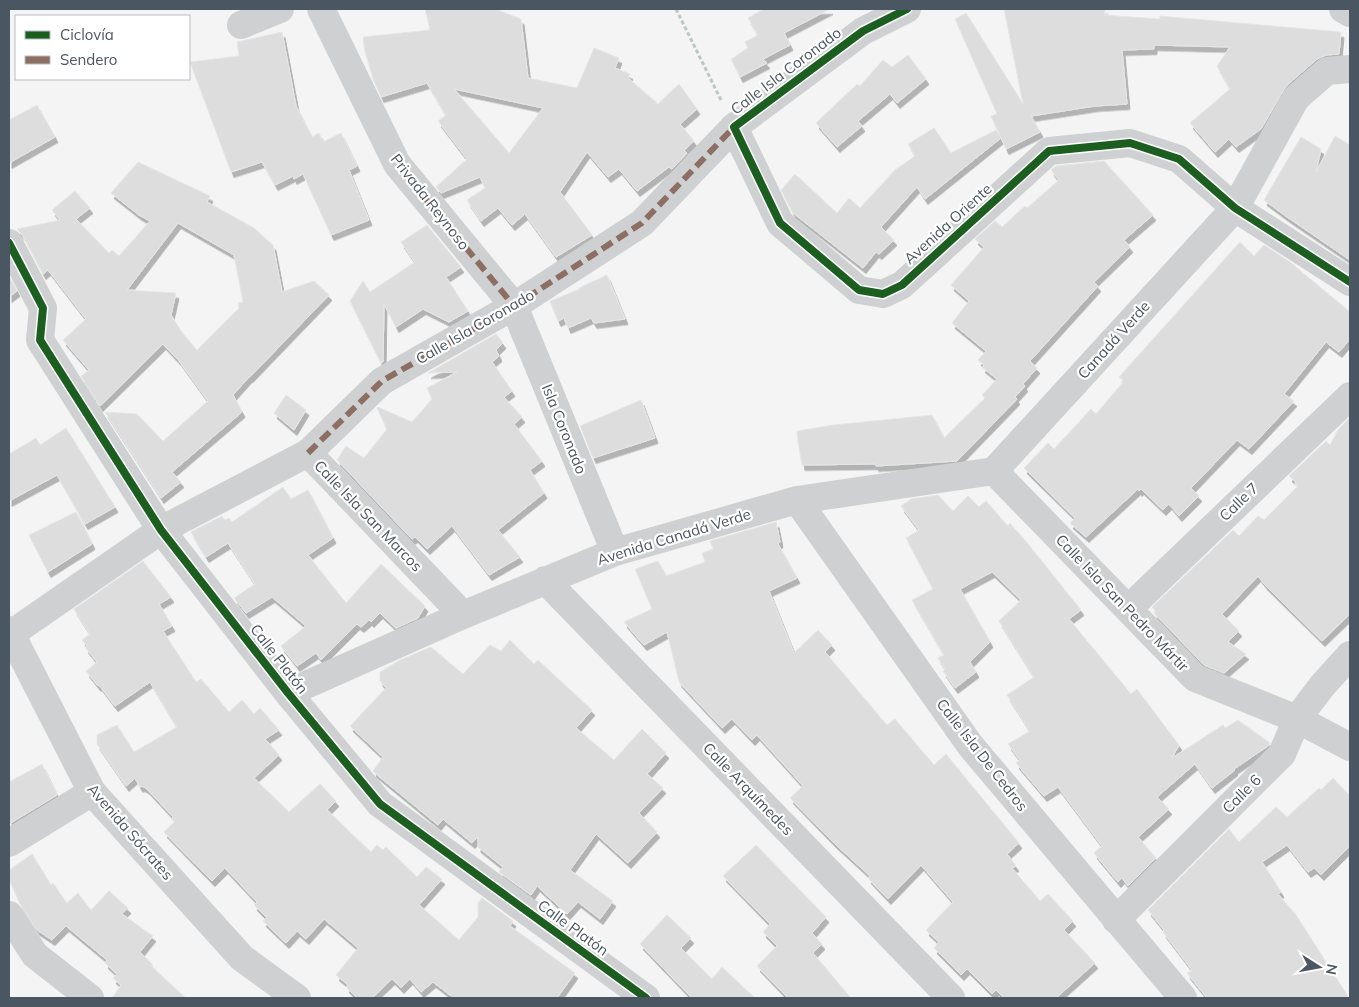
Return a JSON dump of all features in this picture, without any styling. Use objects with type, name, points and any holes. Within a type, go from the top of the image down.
[{"type":"street","points":[[241,25],[280,9]]},
{"type":"street","name":"Privada Reynoso","points":[[321,9],[397,164],[514,306]]},
{"type":"street","name":"Calle Isla Coronado","points":[[308,453],[382,381],[514,306],[642,223],[734,127],[863,31],[907,9]]},
{"type":"street","points":[[1343,9],[1350,13]]},
{"type":"street","name":"Canadá Verde","points":[[994,471],[1235,208],[1296,98],[1327,71],[1350,69]]},
{"type":"street","name":"Avenida Oriente","points":[[734,127],[780,223],[859,290],[882,294],[902,285],[1049,151],[1130,143],[1179,159],[1235,208],[1350,282]]},
{"type":"street","name":"Calle Platón","points":[[9,243],[43,308],[40,340],[161,530],[288,693],[380,804],[646,998]]},
{"type":"street","name":"Isla Coronado","points":[[514,306],[615,552]]},
{"type":"street","name":"Calle 7","points":[[1128,609],[1350,396]]},
{"type":"street","name":"Calle Isla San Marcos","points":[[10,632],[161,530],[308,453],[463,615]]},
{"type":"street","name":"Avenida Canadá Verde","points":[[288,693],[463,615],[615,552],[797,500],[994,471]]},
{"type":"street","name":"Calle Isla San Pedro Mártir","points":[[994,471],[1195,678],[1297,719],[1350,747]]},
{"type":"street","name":"Calle Isla De Cedros","points":[[797,500],[970,745],[1183,998]]},
{"type":"street","name":"Calle Arquímedes","points":[[545,580],[951,998]]},
{"type":"street","name":"Avenida Sócrates","points":[[10,632],[92,792],[242,958],[297,998]]},
{"type":"street","name":"Calle 6","points":[[1116,920],[1282,754],[1297,719],[1322,686],[1350,655]]},
{"type":"street","points":[[9,843],[92,792]]},
{"type":"street","points":[[9,915],[36,955],[90,998]]},
{"type":"path","points":[[676,9],[734,127]]},
{"type":"building","points":[[425,9],[495,9],[521,19],[528,78],[577,88],[594,48],[619,58],[615,68],[630,74],[628,78],[658,104],[679,84],[697,109],[680,124],[694,141],[684,150],[687,153],[672,169],[669,167],[637,191],[619,169],[608,177],[587,152],[560,192],[592,235],[556,257],[525,214],[512,225],[498,208],[481,221],[467,200],[485,188],[480,177],[441,193],[436,187],[467,159],[438,121],[446,115],[427,83],[381,97],[373,79],[365,52],[363,37],[430,30]],"holes":[[[454,89],[543,108],[509,153]]]},
{"type":"building","points":[[764,9],[830,9],[784,33],[790,45],[763,59],[767,63],[740,77],[731,59],[748,48],[745,42],[758,35],[748,18]]},
{"type":"building","points":[[1004,9],[1105,9],[1104,15],[1160,19],[1160,16],[1341,32],[1339,54],[1326,55],[1317,59],[1286,86],[1261,129],[1236,147],[1229,139],[1215,152],[1190,123],[1230,89],[1217,66],[1230,47],[1154,45],[1154,49],[1122,50],[1127,104],[1095,106],[1031,116],[1040,132],[1006,149],[991,116],[997,114],[955,19],[966,13],[1023,104]]},
{"type":"building","points":[[282,32],[296,106],[312,137],[319,133],[323,142],[341,133],[357,166],[349,170],[369,220],[331,235],[303,174],[294,179],[293,176],[275,185],[262,162],[231,172],[190,62],[239,56],[237,42]]},
{"type":"building","points":[[908,55],[926,79],[897,103],[890,94],[858,121],[862,126],[837,147],[816,123],[857,84],[860,86],[883,60],[892,67]]},
{"type":"building","points":[[37,105],[55,137],[9,163],[9,120]]},
{"type":"building","points":[[934,128],[951,153],[996,130],[1001,138],[925,199],[917,187],[881,227],[894,240],[879,254],[876,252],[863,268],[793,213],[781,190],[795,174],[837,213],[849,198],[860,208],[895,170],[915,156],[908,144]]},
{"type":"building","points":[[1335,136],[1350,145],[1350,260],[1264,200],[1301,137],[1321,149],[1316,172]]},
{"type":"building","points":[[1104,161],[1153,215],[1124,240],[1130,247],[1094,282],[1098,286],[1030,361],[1037,368],[1023,384],[1025,386],[1015,397],[1017,399],[957,461],[876,466],[875,464],[802,465],[797,431],[833,425],[932,415],[944,438],[985,398],[982,395],[997,379],[982,367],[984,365],[978,360],[986,351],[952,323],[969,301],[951,285],[984,247],[975,239],[995,221],[1002,227],[1025,206],[1027,208],[1059,180],[1051,170],[1056,166]]},
{"type":"building","points":[[138,162],[210,196],[207,202],[254,228],[273,245],[282,292],[314,281],[329,295],[233,395],[242,412],[172,472],[181,482],[161,498],[105,412],[137,414],[163,441],[208,401],[179,361],[163,344],[100,406],[81,376],[89,370],[63,340],[86,319],[48,270],[43,274],[23,236],[17,229],[60,220],[52,210],[75,191],[90,208],[76,219],[109,253],[112,250],[119,256],[150,221],[139,215],[111,193]],"holes":[[[178,223],[234,255],[243,302],[238,303],[239,308],[197,350],[181,331],[171,315],[176,293],[127,290]]]},
{"type":"building","points":[[427,225],[461,267],[446,277],[468,311],[449,322],[423,309],[396,327],[384,304],[383,362],[381,363],[350,301],[363,281],[370,292],[415,262],[401,242]]},
{"type":"building","points":[[1240,242],[1254,256],[1264,245],[1290,262],[1350,312],[1350,339],[1339,352],[1326,342],[1284,394],[1294,401],[1249,449],[1237,440],[1191,488],[1199,496],[1179,516],[1169,504],[1163,510],[1141,489],[1139,491],[1138,489],[1086,537],[1070,523],[1075,518],[1024,468],[1048,443],[1054,449],[1091,409],[1096,414],[1124,381],[1119,377]]},
{"type":"building","points":[[607,275],[625,319],[594,323],[591,318],[568,328],[564,318],[558,321],[550,301],[580,289]]},
{"type":"building","points":[[9,276],[17,291],[9,297]]},
{"type":"building","points":[[496,334],[503,343],[496,350],[499,356],[492,362],[512,391],[504,397],[522,417],[514,424],[542,461],[530,470],[544,493],[498,530],[520,557],[489,575],[452,526],[427,549],[415,537],[412,539],[337,460],[346,446],[364,458],[387,429],[378,407],[412,422],[432,399],[427,388],[457,372],[428,373]]},
{"type":"building","points":[[286,395],[306,410],[294,430],[274,413]]},
{"type":"building","points":[[641,400],[655,438],[593,458],[580,426]]},
{"type":"building","points":[[1350,417],[1350,614],[1322,641],[1258,576],[1222,614],[1239,631],[1228,642],[1246,654],[1224,673],[1204,665],[1154,613],[1155,611],[1152,607],[1233,530],[1239,536],[1258,516],[1264,520],[1298,486],[1289,476],[1326,441],[1330,445],[1338,430]]},
{"type":"building","points":[[66,428],[115,507],[85,524],[57,475],[9,501],[9,454],[36,438],[40,445]]},
{"type":"building","points":[[283,487],[291,499],[308,490],[333,538],[308,555],[346,603],[381,564],[425,606],[418,618],[396,628],[380,613],[371,622],[369,620],[361,627],[357,624],[321,660],[316,653],[297,666],[281,646],[306,626],[272,597],[246,613],[234,598],[255,584],[228,543],[206,557],[191,532],[222,516],[225,520],[229,518],[232,522]]},
{"type":"building","points":[[938,495],[953,511],[968,496],[979,507],[986,501],[1008,526],[1010,523],[1081,610],[1069,619],[1131,694],[1137,689],[1179,745],[1172,758],[1223,725],[1225,728],[1238,720],[1270,743],[1234,769],[1212,788],[1195,764],[1157,797],[1169,809],[1138,837],[1156,858],[1128,886],[1122,878],[1118,882],[1094,853],[1102,846],[1058,787],[1044,796],[1016,763],[1020,760],[1008,744],[1030,731],[1007,695],[1034,677],[999,621],[1021,600],[992,572],[960,589],[990,642],[970,662],[976,672],[955,688],[943,671],[945,669],[938,658],[944,655],[912,600],[933,589],[906,538],[919,530],[901,506],[911,499]]},
{"type":"building","points":[[76,512],[92,544],[48,572],[29,535]]},
{"type":"building","points":[[776,522],[780,542],[778,544],[797,578],[769,591],[794,653],[818,630],[832,645],[825,652],[887,725],[895,719],[934,765],[946,754],[1019,843],[1007,854],[1016,866],[1012,868],[1040,901],[1048,894],[1073,921],[1064,930],[1095,963],[1056,998],[1004,998],[996,990],[992,994],[967,969],[961,975],[934,948],[939,942],[926,930],[953,902],[921,865],[888,899],[868,878],[870,876],[834,843],[790,798],[803,786],[757,735],[752,740],[732,719],[722,728],[679,682],[667,632],[644,645],[624,622],[652,609],[635,569],[658,561],[666,576],[705,562],[702,553],[713,549],[710,541]]},
{"type":"building","points":[[143,561],[171,597],[159,604],[172,626],[163,631],[196,682],[201,679],[229,712],[242,700],[254,714],[260,708],[279,730],[265,739],[279,755],[254,778],[289,812],[320,784],[336,801],[327,810],[371,852],[377,845],[383,850],[386,847],[417,877],[426,867],[442,879],[419,905],[459,940],[478,917],[478,903],[482,898],[513,921],[510,926],[575,973],[557,998],[454,998],[433,982],[421,992],[410,979],[401,988],[392,979],[372,998],[357,998],[346,987],[348,985],[336,975],[358,948],[343,935],[324,919],[306,939],[297,931],[286,943],[263,921],[267,918],[254,905],[257,902],[225,868],[212,881],[164,832],[175,821],[173,817],[147,789],[142,786],[140,787],[135,778],[126,786],[97,744],[97,735],[117,725],[134,752],[177,727],[150,682],[115,706],[86,671],[97,662],[85,647],[87,646],[82,640],[90,634],[74,609]]},
{"type":"building","points":[[510,640],[534,664],[538,660],[592,710],[576,728],[614,760],[642,729],[666,753],[647,774],[663,788],[639,813],[657,832],[628,863],[596,834],[570,870],[613,901],[600,919],[578,902],[567,914],[537,886],[531,895],[499,872],[503,867],[478,847],[478,837],[472,843],[443,819],[438,825],[373,771],[383,757],[350,726],[386,688],[380,681],[380,672],[400,660],[431,647],[463,674],[490,645],[501,651]]},
{"type":"building","points":[[42,764],[57,795],[9,824],[9,782]]},
{"type":"building","points":[[1333,778],[1350,796],[1350,846],[1321,875],[1314,868],[1308,872],[1287,845],[1262,862],[1281,892],[1278,894],[1296,915],[1349,998],[1207,998],[1187,973],[1192,970],[1148,910],[1229,829],[1239,842],[1276,807],[1287,817]]},
{"type":"building","points":[[756,845],[826,917],[812,933],[822,944],[813,953],[851,998],[788,998],[757,966],[777,946],[763,932],[770,924],[723,876]]},
{"type":"building","points":[[32,854],[51,885],[53,883],[67,903],[78,893],[91,910],[109,891],[128,908],[122,914],[153,936],[140,952],[153,965],[151,966],[186,998],[112,998],[121,985],[113,978],[117,974],[105,963],[107,960],[66,926],[52,940],[37,930],[20,904],[9,879],[9,870]]},
{"type":"building","points":[[667,915],[691,938],[681,948],[712,979],[722,967],[755,998],[692,998],[640,944]]},
{"type":"marked path","points":[[308,453],[382,381],[514,306],[642,223],[734,127]]},
{"type":"marked path","points":[[397,164],[514,306]]},
{"type":"cycle path","points":[[907,9],[863,31],[734,127],[780,223],[859,290],[883,294],[902,285],[1049,151],[1130,143],[1179,159],[1235,208],[1350,282]]},
{"type":"cycle path","points":[[9,243],[43,308],[40,340],[161,530],[288,693],[380,804],[646,998]]}]
